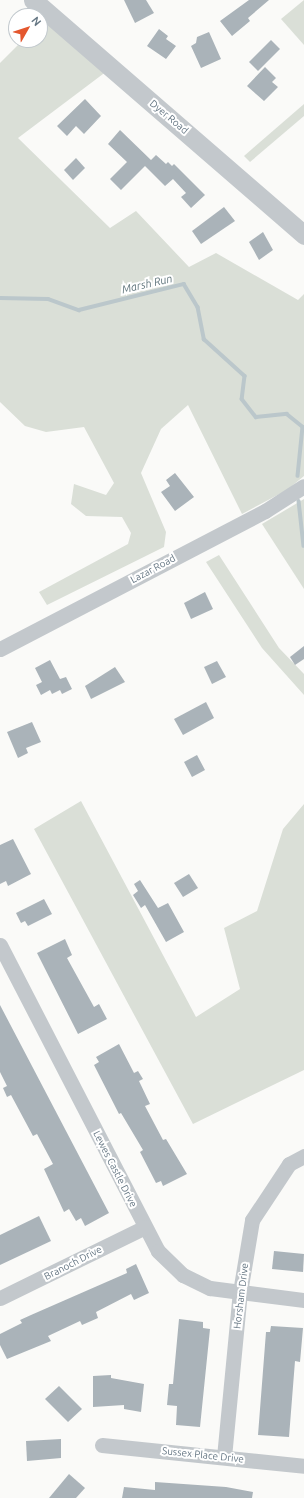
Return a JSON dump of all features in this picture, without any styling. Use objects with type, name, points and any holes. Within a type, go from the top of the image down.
[{"type":"street","name":"Dyer Road","points":[[33,0],[304,235]]},
{"type":"street","name":"Lazar Road","points":[[0,649],[265,511],[304,486]]},
{"type":"street","name":"Lewes Castle Drive","points":[[0,945],[158,1251],[183,1275],[210,1288],[304,1300]]},
{"type":"street","name":"Horsham Drive","points":[[224,1457],[240,1292],[252,1220],[289,1164],[304,1156]]},
{"type":"street","name":"Branoch Drive","points":[[0,1298],[145,1227]]},
{"type":"street","name":"Sussex Place Drive","points":[[102,1445],[304,1466]]},
{"type":"shaded area","points":[[304,0],[304,45],[281,19]]},
{"type":"shaded area","points":[[48,20],[107,71],[18,138],[110,228],[136,211],[189,267],[216,253],[298,300],[304,294],[304,476],[287,490],[242,514],[188,405],[161,429],[141,473],[166,532],[164,547],[47,605],[39,592],[128,544],[131,533],[122,517],[86,516],[71,504],[74,484],[106,495],[114,483],[84,427],[46,432],[25,426],[0,402],[0,63],[15,48],[48,48]]},
{"type":"shaded area","points":[[304,104],[304,116],[250,162],[244,156]]},
{"type":"shaded area","points":[[304,499],[304,589],[262,524]]},
{"type":"shaded area","points":[[219,555],[279,648],[304,674],[304,695],[262,648],[206,562]]},
{"type":"shaded area","points":[[81,801],[196,1017],[240,989],[224,928],[257,911],[283,829],[304,804],[304,1070],[193,1124],[34,829]]},
{"type":"building","points":[[124,0],[146,0],[154,13],[135,23]]},
{"type":"building","points":[[249,0],[269,0],[248,18],[250,21],[232,36],[220,21]]},
{"type":"building","points":[[159,29],[168,36],[166,39],[176,46],[166,59],[147,46]]},
{"type":"building","points":[[209,32],[221,59],[201,68],[191,46],[196,43],[197,37]]},
{"type":"building","points":[[271,40],[280,49],[258,71],[249,62]]},
{"type":"building","points":[[265,67],[276,78],[272,82],[278,87],[264,101],[247,86]]},
{"type":"building","points":[[85,99],[101,116],[84,134],[76,126],[67,136],[57,126]]},
{"type":"building","points":[[120,130],[151,160],[156,155],[166,164],[168,162],[172,166],[174,164],[205,195],[191,208],[181,197],[186,193],[173,179],[165,186],[145,166],[121,190],[110,179],[127,162],[108,144]]},
{"type":"building","points":[[76,158],[85,168],[73,180],[64,170]]},
{"type":"building","points":[[224,207],[235,221],[201,244],[192,231]]},
{"type":"building","points":[[263,232],[273,250],[259,260],[249,242]]},
{"type":"building","points":[[175,473],[194,497],[175,511],[161,492],[170,486],[166,480]]},
{"type":"building","points":[[205,592],[213,609],[191,619],[184,603]]},
{"type":"building","points":[[304,646],[304,659],[295,665],[290,657]]},
{"type":"building","points":[[50,660],[60,679],[66,677],[72,689],[62,694],[60,690],[52,694],[50,690],[41,695],[36,685],[42,682],[35,668]]},
{"type":"building","points":[[217,661],[226,677],[212,684],[204,667]]},
{"type":"building","points":[[115,667],[125,682],[91,699],[85,686]]},
{"type":"building","points":[[206,702],[214,718],[183,735],[174,719]]},
{"type":"building","points":[[32,722],[41,742],[26,748],[28,753],[18,758],[7,732]]},
{"type":"building","points":[[197,755],[205,770],[192,777],[184,762]]},
{"type":"building","points":[[13,839],[31,874],[8,886],[6,881],[0,884],[0,845]]},
{"type":"building","points":[[189,874],[198,888],[183,897],[174,883]]},
{"type":"building","points":[[140,880],[158,908],[168,903],[184,932],[166,942],[145,905],[141,908],[133,895],[138,891],[134,884]]},
{"type":"building","points":[[44,899],[52,914],[28,926],[25,921],[21,923],[16,913]]},
{"type":"building","points":[[65,939],[72,955],[67,958],[94,1007],[99,1004],[107,1019],[78,1034],[37,953]]},
{"type":"building","points":[[0,1005],[109,1213],[85,1226],[81,1218],[76,1221],[69,1209],[64,1212],[44,1169],[53,1164],[37,1134],[33,1136],[11,1095],[7,1097],[3,1088],[7,1086],[0,1072]]},
{"type":"building","points":[[119,1044],[134,1073],[138,1071],[143,1079],[139,1081],[150,1104],[145,1106],[163,1140],[166,1139],[187,1174],[163,1186],[161,1181],[156,1183],[140,1152],[143,1150],[121,1113],[119,1114],[94,1065],[99,1062],[96,1057]]},
{"type":"building","points":[[39,1216],[51,1241],[0,1265],[0,1235]]},
{"type":"building","points":[[274,1251],[304,1254],[303,1272],[272,1269]]},
{"type":"building","points":[[136,1264],[149,1293],[134,1300],[131,1294],[96,1312],[98,1318],[82,1325],[80,1321],[48,1336],[51,1341],[7,1359],[0,1345],[0,1334],[22,1323],[20,1320],[127,1273],[126,1269]]},
{"type":"building","points":[[179,1319],[203,1322],[203,1328],[210,1329],[200,1427],[176,1425],[177,1406],[167,1405],[169,1384],[173,1384]]},
{"type":"building","points":[[271,1326],[303,1328],[300,1362],[295,1361],[289,1437],[258,1435],[266,1332],[270,1332]]},
{"type":"building","points":[[111,1375],[111,1378],[144,1384],[141,1412],[124,1409],[124,1405],[93,1407],[93,1376]]},
{"type":"building","points":[[59,1386],[82,1409],[68,1422],[45,1399]]},
{"type":"building","points":[[61,1439],[61,1458],[27,1461],[26,1441]]},
{"type":"building","points":[[69,1474],[85,1488],[76,1498],[49,1498]]},
{"type":"building","points":[[155,1482],[226,1487],[253,1492],[252,1498],[122,1498],[124,1487],[155,1490]]},
{"type":"waterway","name":"Marsh Run","points":[[0,298],[48,299],[79,310],[184,284],[198,307],[204,339],[245,376],[242,399],[256,417],[287,414],[303,427],[298,476]]},
{"type":"waterway","name":"Marsh Run","points":[[299,501],[304,546]]}]
